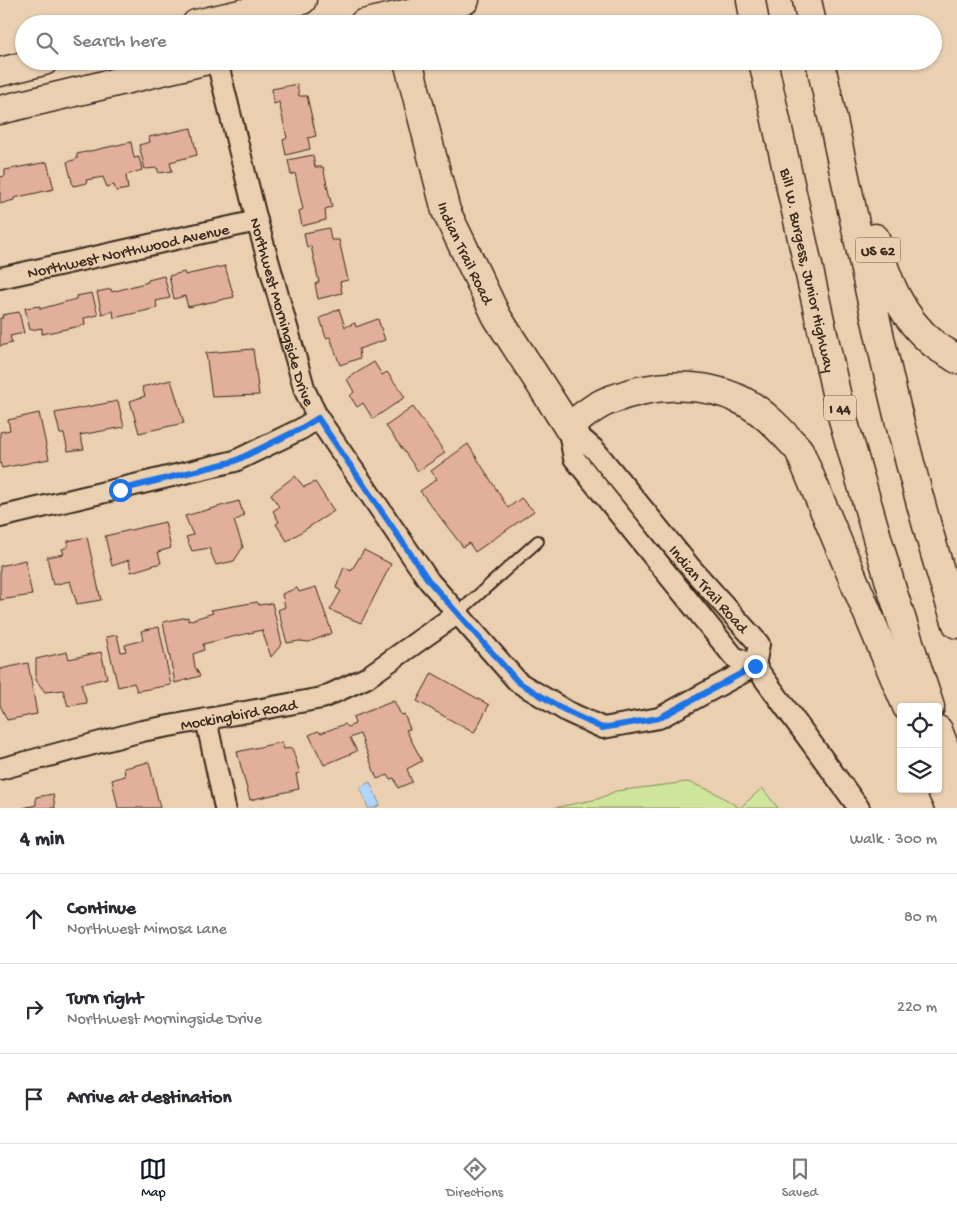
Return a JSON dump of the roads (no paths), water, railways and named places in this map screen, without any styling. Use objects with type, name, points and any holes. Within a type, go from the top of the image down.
[{"type":"main road","points":[[238,15],[302,0]]},
{"type":"main road","points":[[303,15],[312,0]]},
{"type":"main road","points":[[396,13],[465,0]]},
{"type":"main road","points":[[751,0],[754,15]]},
{"type":"main road","points":[[807,0],[810,15]]},
{"type":"main road","points":[[0,72],[15,68]]},
{"type":"main road","points":[[0,110],[167,70]]},
{"type":"main road","name":"Indian Trail Road","points":[[410,70],[446,211],[497,316],[568,427]]},
{"type":"main road","name":"Bill W. Burgess, Junior Highway","points":[[765,70],[838,402],[893,593],[929,703]]},
{"type":"main road","points":[[822,70],[892,395],[940,574],[957,624]]},
{"type":"main road","name":"US 62","points":[[833,119],[863,192],[883,270],[904,312],[934,344],[957,359]]},
{"type":"main road","points":[[568,427],[608,400],[647,389],[683,386],[712,389],[742,400],[770,419],[799,450],[905,703]]},
{"type":"main road","points":[[942,741],[957,781]]},
{"type":"main road","points":[[942,791],[950,808]]},
{"type":"street","name":"Northwest Morningside Drive","points":[[219,70],[257,221],[305,391],[318,418],[429,581],[518,682],[568,712],[602,728],[659,718],[755,666]]},
{"type":"street","name":"Northwest Northwood Avenue","points":[[0,278],[257,221]]},
{"type":"street","points":[[0,517],[235,461],[318,418]]},
{"type":"street","name":"Indian Trail Road","points":[[568,427],[595,450],[691,568],[759,644],[755,666]]},
{"type":"street","name":"Indian Trail Road","points":[[568,427],[574,458],[734,657],[755,666],[859,808]]},
{"type":"street","name":"Mockingbird Road","points":[[0,769],[142,731],[322,698],[366,678],[458,614]]},
{"type":"street","points":[[206,719],[224,808]]},
{"type":"lane","points":[[458,614],[538,541]]},
{"type":"water","points":[[370,782],[380,805],[374,808],[368,808],[360,787]]}]
